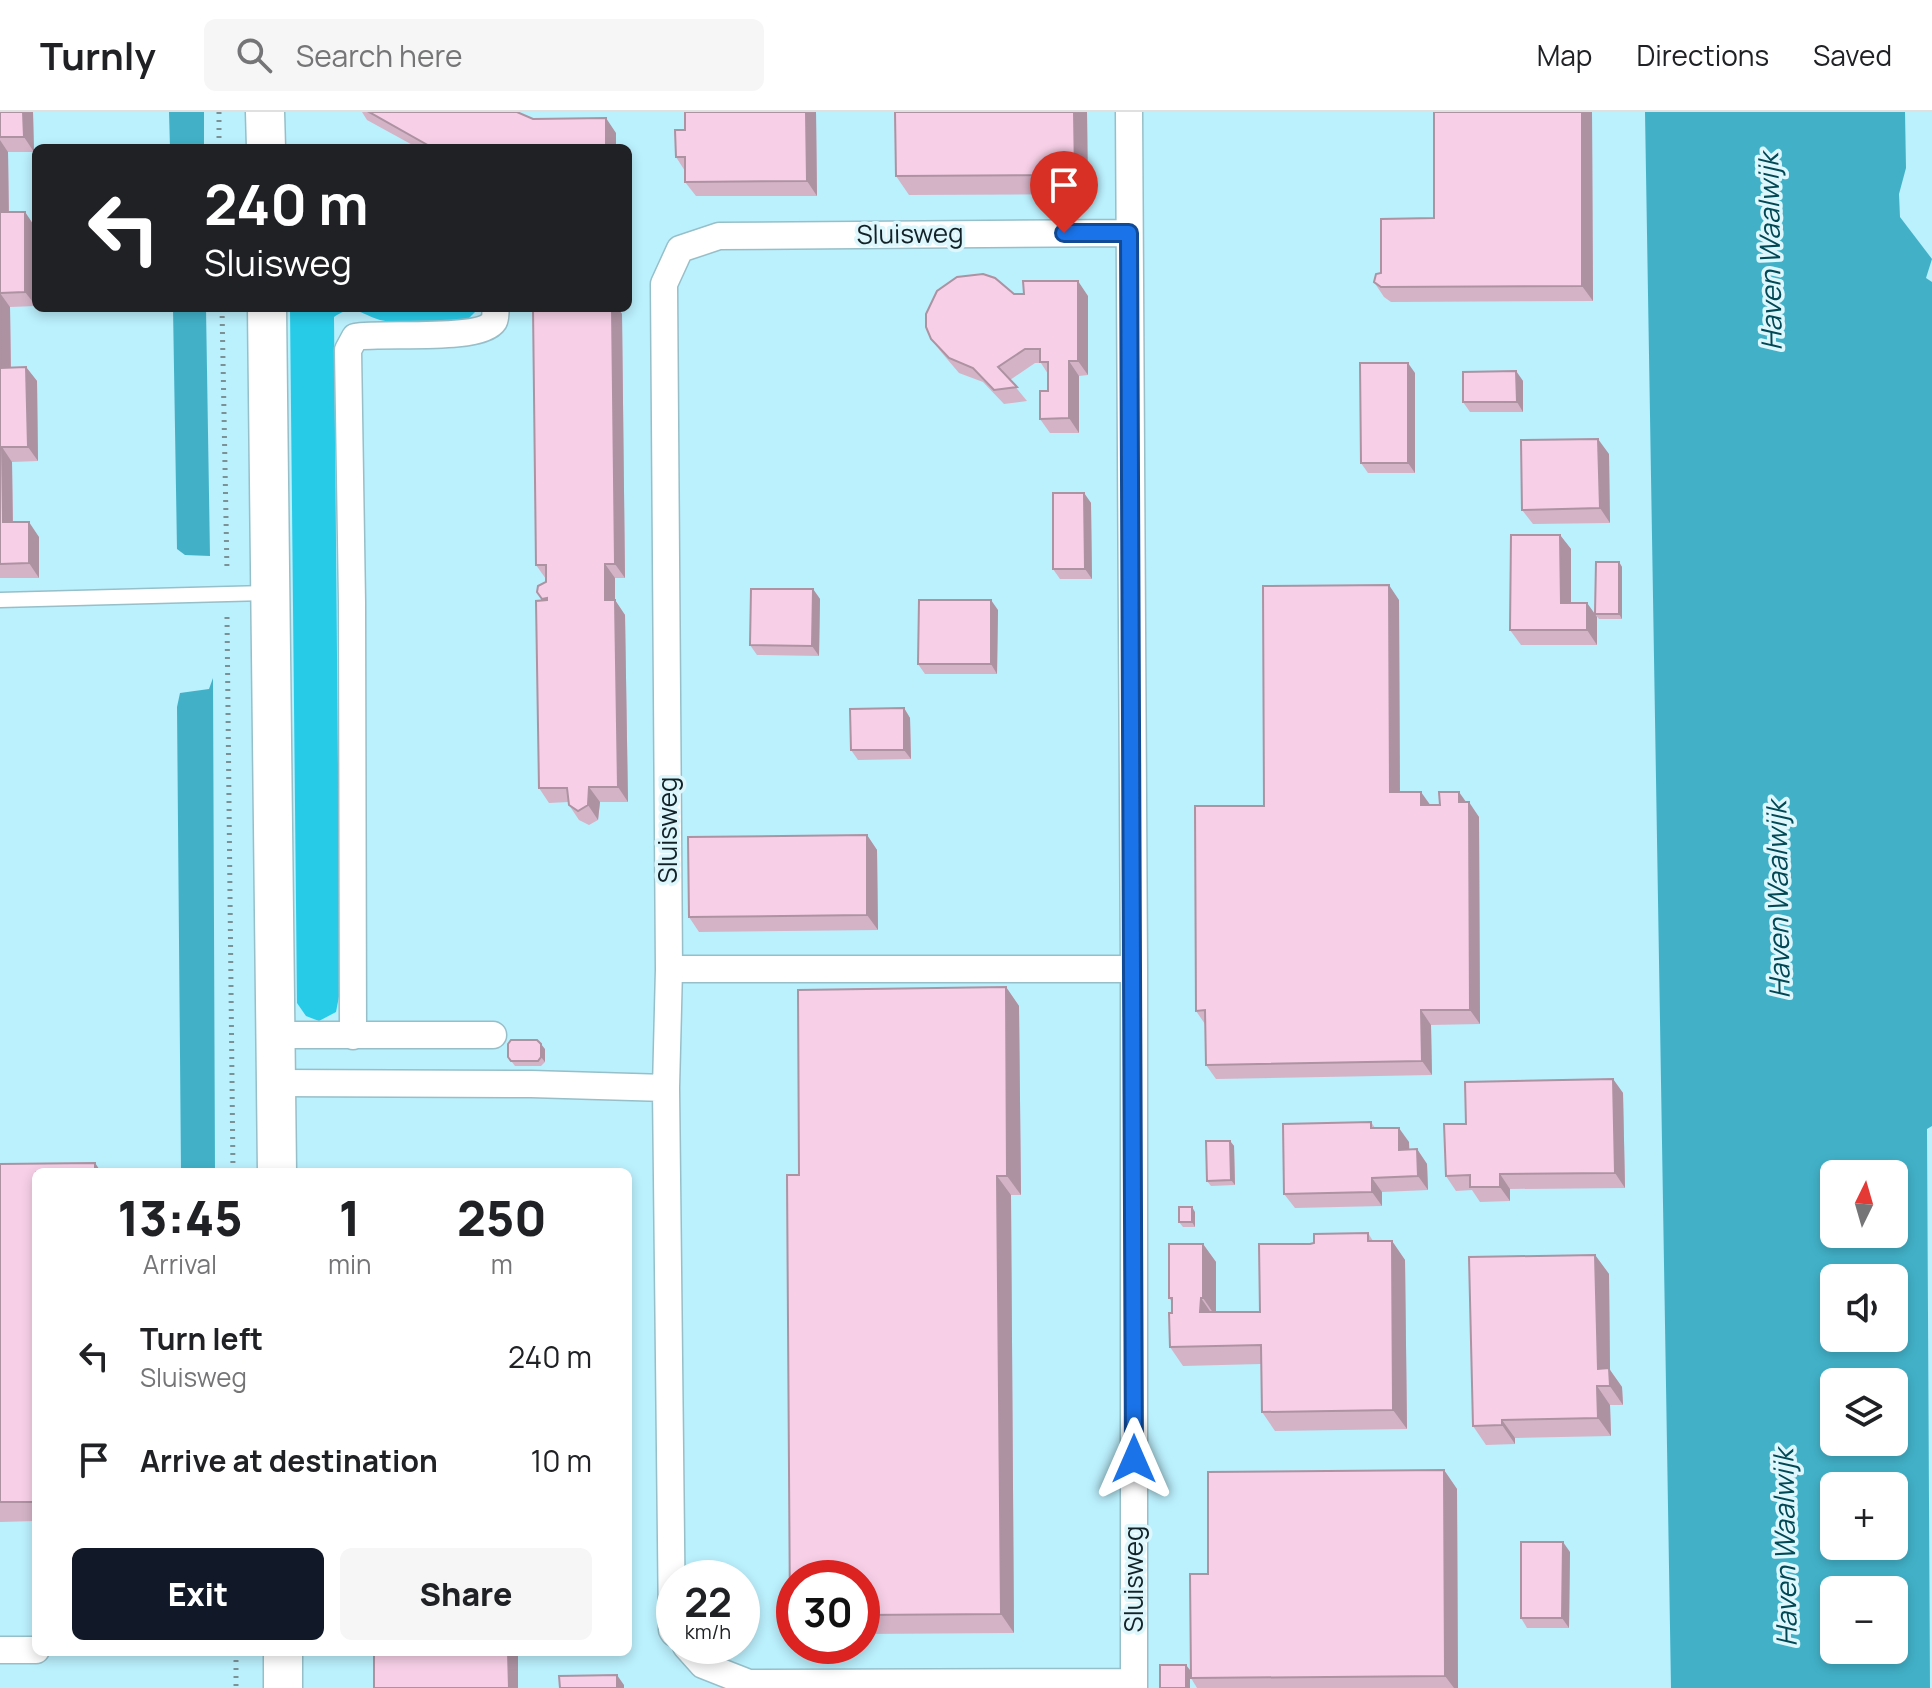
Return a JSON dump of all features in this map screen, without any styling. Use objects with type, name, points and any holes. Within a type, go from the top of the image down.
[{"type":"street","points":[[1129,112],[1129,233]]},
{"type":"street","name":"Sluisweg","points":[[671,1560],[666,1088],[669,969],[664,284],[680,249],[719,236],[1129,233],[1134,969],[1134,1685],[749,1683],[702,1664]]},
{"type":"street","points":[[267,312],[277,1168]]},
{"type":"street","points":[[353,1036],[348,350],[355,337],[371,334],[469,334],[494,321],[495,312]]},
{"type":"street","points":[[669,969],[1134,969]]},
{"type":"street","points":[[276,1035],[493,1035]]},
{"type":"street","points":[[277,1083],[666,1088]]},
{"type":"street","points":[[0,1650],[32,1650]]},
{"type":"street","points":[[283,1656],[283,1688]]},
{"type":"lane","points":[[0,600],[271,593]]},
{"type":"path","points":[[219,112],[219,144]]},
{"type":"path","points":[[222,312],[233,1168]]},
{"type":"path","points":[[236,1656],[236,1688]]},
{"type":"shaded area","points":[[0,112],[1932,112],[1932,1688],[0,1688]]},
{"type":"shaded area","points":[[290,312],[344,312],[334,317],[340,991],[336,1012],[319,1021],[306,1016],[297,1003]]},
{"type":"shaded area","points":[[359,312],[475,312],[468,319],[411,322],[380,320]]},
{"type":"water","points":[[169,112],[204,112],[204,144],[170,144]]},
{"type":"water","name":"Haven Waalwijk","points":[[1645,112],[1905,112],[1906,168],[1899,194],[1900,217],[1932,259],[1926,278],[1932,282],[1932,1126],[1927,1129],[1930,1688],[1671,1688]]},
{"type":"water","points":[[173,312],[206,312],[210,556],[185,555],[177,549]]},
{"type":"water","points":[[213,678],[215,1168],[181,1168],[177,707],[180,693],[209,689]]},
{"type":"building","points":[[0,112],[23,112],[24,137],[0,137]]},
{"type":"building","points":[[369,112],[517,112],[533,119],[606,118],[606,144],[426,144]]},
{"type":"building","points":[[685,112],[806,112],[807,181],[685,182],[685,157],[676,157],[675,130],[685,130]]},
{"type":"building","points":[[895,112],[1074,112],[1075,175],[896,176]]},
{"type":"building","points":[[1434,112],[1582,112],[1582,286],[1381,287],[1374,282],[1376,274],[1381,273],[1381,219],[1434,218]]},
{"type":"building","points":[[0,212],[25,212],[25,292],[0,293]]},
{"type":"building","points":[[983,274],[995,278],[1014,294],[1024,294],[1023,281],[1078,281],[1078,361],[1069,361],[1069,418],[1040,419],[1040,391],[1048,391],[1048,362],[1040,362],[1040,349],[1025,349],[998,367],[1017,387],[994,390],[973,368],[949,358],[931,339],[926,327],[926,314],[937,291],[957,277]]},
{"type":"building","points":[[0,293],[1,368],[26,367],[28,447],[2,447],[3,522],[29,522],[29,563],[0,564]]},
{"type":"building","points":[[533,312],[612,312],[615,564],[605,564],[605,600],[615,600],[618,787],[589,787],[588,805],[578,811],[569,805],[567,788],[539,788],[536,601],[547,598],[542,599],[537,592],[538,586],[546,582],[546,565],[536,565]]},
{"type":"building","points":[[1360,363],[1408,363],[1408,463],[1361,463]]},
{"type":"building","points":[[1516,371],[1517,402],[1463,402],[1463,372]]},
{"type":"building","points":[[1598,439],[1600,508],[1522,510],[1521,440]]},
{"type":"building","points":[[1053,493],[1084,493],[1085,569],[1053,569]]},
{"type":"building","points":[[1511,535],[1560,535],[1561,603],[1587,603],[1587,630],[1510,630]]},
{"type":"building","points":[[1596,562],[1619,562],[1619,614],[1595,614]]},
{"type":"building","points":[[1389,585],[1390,792],[1421,792],[1421,805],[1440,805],[1439,792],[1459,792],[1459,802],[1469,802],[1470,1010],[1421,1010],[1422,1061],[1206,1065],[1205,1010],[1196,1011],[1195,806],[1264,806],[1263,586]]},
{"type":"building","points":[[751,589],[813,589],[812,646],[750,645]]},
{"type":"building","points":[[919,600],[991,600],[991,664],[918,664]]},
{"type":"building","points":[[904,708],[904,750],[851,750],[850,709]]},
{"type":"building","points":[[867,835],[867,915],[689,917],[688,837]]},
{"type":"building","points":[[1006,987],[1007,1176],[997,1176],[1001,1614],[880,1615],[880,1560],[790,1560],[787,1175],[799,1175],[798,990]]},
{"type":"building","points":[[511,1040],[537,1040],[541,1044],[541,1057],[538,1061],[511,1061],[508,1044]]},
{"type":"building","points":[[1613,1079],[1615,1173],[1500,1174],[1500,1187],[1470,1187],[1470,1175],[1446,1176],[1444,1124],[1466,1124],[1465,1082]]},
{"type":"building","points":[[1371,1122],[1371,1128],[1399,1128],[1399,1150],[1417,1149],[1418,1176],[1372,1178],[1372,1192],[1284,1194],[1283,1124]]},
{"type":"building","points":[[1206,1141],[1230,1141],[1231,1180],[1207,1181]]},
{"type":"building","points":[[95,1163],[95,1168],[32,1168],[32,1502],[0,1502],[0,1164]]},
{"type":"building","points":[[1179,1207],[1192,1207],[1192,1222],[1179,1222]]},
{"type":"building","points":[[1368,1233],[1368,1241],[1392,1241],[1393,1410],[1262,1412],[1261,1345],[1170,1347],[1172,1298],[1169,1298],[1169,1244],[1203,1244],[1200,1312],[1260,1312],[1259,1244],[1310,1244],[1314,1243],[1314,1234]]},
{"type":"building","points":[[1595,1255],[1598,1369],[1609,1368],[1610,1386],[1597,1386],[1598,1418],[1502,1420],[1502,1425],[1473,1426],[1469,1257]]},
{"type":"building","points":[[1444,1470],[1445,1676],[1191,1678],[1190,1574],[1208,1574],[1208,1472]]},
{"type":"building","points":[[1521,1542],[1563,1542],[1562,1618],[1521,1618]]},
{"type":"building","points":[[374,1656],[508,1656],[509,1688],[374,1688]]},
{"type":"building","points":[[1160,1665],[1186,1665],[1186,1688],[1160,1688]]},
{"type":"building","points":[[617,1675],[617,1688],[560,1688],[559,1676]]},
{"type":"route","points":[[1064,233],[1129,233],[1134,1459]]}]
